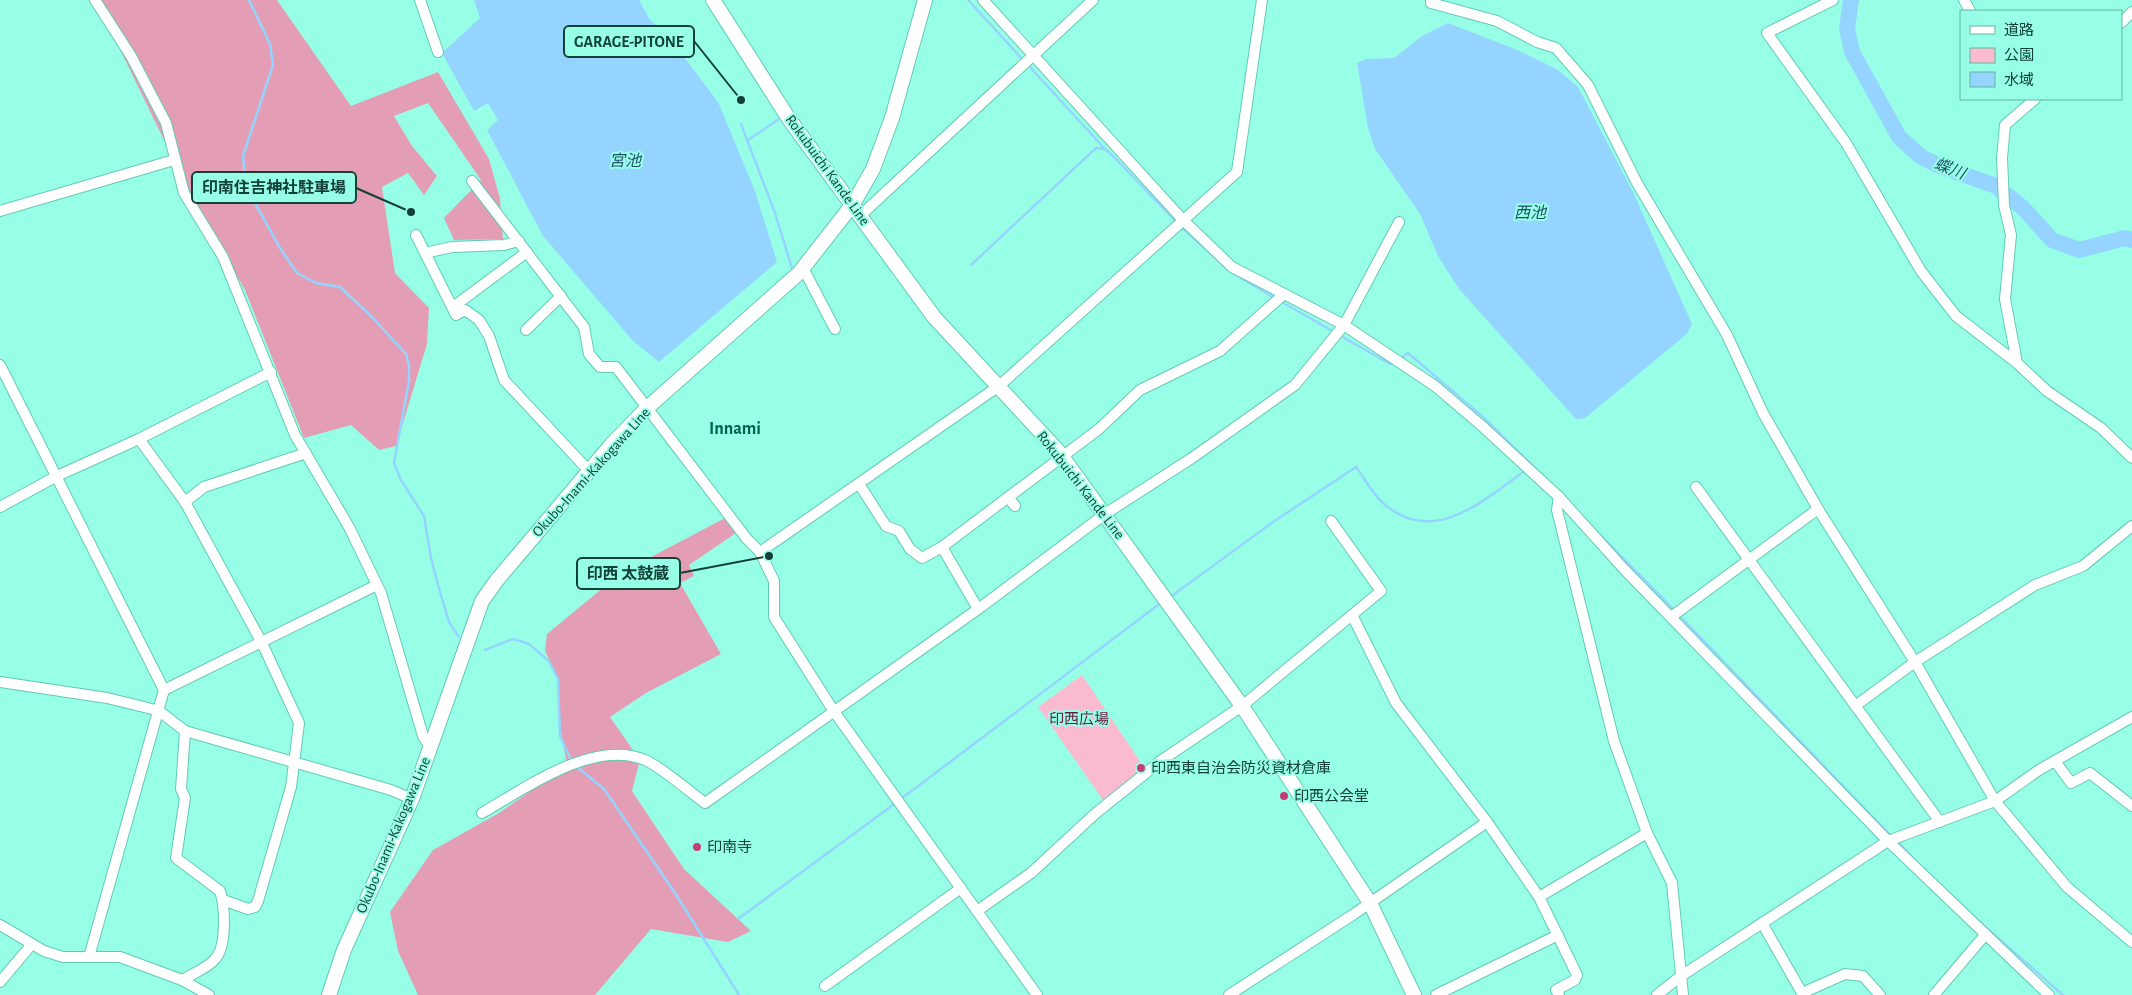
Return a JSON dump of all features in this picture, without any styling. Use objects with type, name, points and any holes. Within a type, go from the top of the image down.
[{"type":"main road","name":"Rokubuichi Kande Line","points":[[713,0],[789,119],[857,209],[934,318],[1062,455],[1242,706],[1370,903],[1414,995]]},
{"type":"main road","name":"Okubo-Inami-Kakogawa Line","points":[[329,995],[344,950],[412,799],[482,601],[497,580],[589,471],[647,408],[803,268],[857,209],[892,118],[925,0]]},
{"type":"street","points":[[96,0],[131,56],[166,122],[174,160],[184,193],[223,257],[295,435],[349,527],[377,585],[423,736],[430,747]]},
{"type":"street","points":[[420,0],[438,52]]},
{"type":"street","points":[[983,0],[1183,220],[1232,267],[1344,325],[1435,386],[1482,426],[1559,497],[1623,568],[1888,841],[2050,995]]},
{"type":"street","points":[[857,209],[1093,0]]},
{"type":"street","points":[[760,552],[999,386],[1237,172],[1262,0]]},
{"type":"street","points":[[1431,0],[1431,3],[1497,21],[1537,42],[1556,48],[1588,85],[1637,182],[1727,335],[1763,413],[1818,509],[1915,662],[1995,801],[2067,887],[2132,942]]},
{"type":"street","points":[[1833,0],[1766,33],[1846,144],[1921,271],[1956,316],[2017,363],[2047,391],[2101,428],[2132,458]]},
{"type":"street","points":[[2122,22],[2132,12]]},
{"type":"street","points":[[2017,363],[2005,299],[2011,235],[2004,205],[2002,158],[2005,125],[2034,100]]},
{"type":"street","points":[[0,211],[174,160]]},
{"type":"street","points":[[472,181],[584,327],[589,354],[600,367],[616,367],[747,539],[760,552],[774,581],[774,617],[833,710],[1037,995]]},
{"type":"street","points":[[482,813],[557,770],[573,763],[616,754],[645,760],[705,803],[833,710],[978,609],[1105,514],[1192,458],[1295,386],[1344,325],[1399,222]]},
{"type":"street","points":[[416,235],[456,315],[465,310],[479,320],[489,336],[504,380],[589,471]]},
{"type":"street","points":[[426,253],[452,247],[504,245],[519,241]]},
{"type":"street","points":[[453,307],[527,252]]},
{"type":"street","points":[[803,268],[835,329]]},
{"type":"street","points":[[859,484],[886,526],[899,531],[910,549],[922,558],[942,547],[1099,429],[1140,390],[1220,351],[1283,295]]},
{"type":"street","points":[[526,330],[561,296]]},
{"type":"street","points":[[0,365],[164,690],[89,957]]},
{"type":"street","points":[[0,507],[57,476],[139,439],[271,372]]},
{"type":"street","points":[[139,439],[185,502],[262,642],[299,723],[292,787],[258,901],[254,907],[248,909],[223,900]]},
{"type":"street","points":[[185,502],[204,487],[306,453]]},
{"type":"street","points":[[1696,487],[1940,822]]},
{"type":"street","points":[[1008,496],[1015,506]]},
{"type":"street","points":[[1559,497],[1557,510],[1614,741],[1647,833],[1672,883],[1683,995]]},
{"type":"street","points":[[1671,617],[1818,509]]},
{"type":"street","points":[[976,911],[1031,873],[1096,812],[1162,760],[1242,706],[1381,591],[1331,521]]},
{"type":"street","points":[[1855,706],[1915,662],[2035,585],[2083,566],[2132,526]]},
{"type":"street","points":[[942,547],[978,609]]},
{"type":"street","points":[[164,690],[377,585]]},
{"type":"street","points":[[1352,615],[1396,704],[1487,822],[1539,898],[1577,975],[1575,980],[1556,990],[1559,995]]},
{"type":"street","points":[[0,682],[107,698],[159,711],[186,731],[391,790],[412,799]]},
{"type":"street","points":[[1657,995],[1681,976],[1888,841],[1995,801],[2055,762],[2132,717]]},
{"type":"street","points":[[182,980],[215,959],[222,947],[223,900],[220,890],[176,858],[185,798],[181,789],[186,731]]},
{"type":"street","points":[[2055,762],[2071,784],[2090,773],[2132,806]]},
{"type":"street","points":[[1229,995],[1370,903],[1487,822]]},
{"type":"street","points":[[1539,898],[1647,833]]},
{"type":"street","points":[[825,986],[961,888]]},
{"type":"street","points":[[1762,923],[1802,993],[1845,974],[1864,976],[1880,995]]},
{"type":"street","points":[[0,925],[44,952],[63,957],[120,957],[182,980],[209,995]]},
{"type":"street","points":[[1436,995],[1558,935]]},
{"type":"street","points":[[1934,995],[1985,935]]},
{"type":"street","points":[[0,982],[32,944]]},
{"type":"green space","name":"印西広場","points":[[1082,675],[1146,770],[1103,800],[1038,707]]},
{"type":"shaded area","points":[[96,0],[277,0],[351,106],[438,72],[489,159],[500,198],[503,239],[454,240],[444,218],[481,180],[428,103],[394,116],[412,146],[437,176],[424,195],[408,173],[382,187],[395,273],[429,308],[427,344],[396,446],[379,450],[351,425],[304,438],[245,290],[194,202]]},
{"type":"shaded area","points":[[725,518],[736,533],[689,565],[694,576],[680,583],[721,654],[646,693],[610,717],[640,760],[632,791],[684,869],[751,931],[728,942],[651,929],[595,995],[418,995],[398,951],[390,912],[433,850],[499,813],[567,765],[558,716],[559,681],[545,651],[547,634],[621,573]]},
{"type":"water","name":"宮池","points":[[474,0],[639,0],[649,18],[678,49],[718,102],[755,191],[777,262],[659,362],[633,341],[543,236],[487,130],[498,120],[488,103],[474,111],[442,53],[480,18]]},
{"type":"water","name":"西池","points":[[1448,23],[1520,51],[1558,70],[1578,87],[1633,192],[1692,324],[1687,334],[1585,418],[1576,419],[1459,289],[1438,256],[1420,214],[1375,149],[1368,128],[1357,63],[1366,59],[1394,58],[1422,36]]},
{"type":"waterway","points":[[249,0],[270,44],[273,65],[243,156],[246,187],[280,248],[297,273],[316,283],[340,287],[371,316],[406,354],[409,365],[409,381],[394,463],[401,480],[424,516],[438,585],[449,622],[459,637]]},
{"type":"waterway","points":[[968,0],[1024,61]]},
{"type":"waterway","name":"蝶川","points":[[1851,0],[1847,29],[1852,52],[1899,137],[1920,156],[1937,165],[1996,186],[2023,208],[2052,240],[2079,250],[2125,238],[2132,240]]},
{"type":"waterway","points":[[1028,65],[1105,149]]},
{"type":"waterway","points":[[748,140],[782,117]]},
{"type":"waterway","points":[[741,124],[775,213],[792,268]]},
{"type":"waterway","points":[[971,265],[1096,148],[1105,149],[1115,158],[1177,223]]},
{"type":"waterway","points":[[1181,227],[1227,268]]},
{"type":"waterway","points":[[1231,272],[1276,299]]},
{"type":"waterway","points":[[1280,301],[1334,332]]},
{"type":"waterway","points":[[1339,335],[1390,364],[1393,363]]},
{"type":"waterway","points":[[1400,359],[1408,353],[1483,417],[1546,479]]},
{"type":"waterway","points":[[1169,598],[1273,522],[1356,467],[1373,492],[1384,504],[1403,516],[1421,521],[1440,520],[1458,514],[1476,505],[1526,470]]},
{"type":"waterway","points":[[1598,533],[1675,611]]},
{"type":"waterway","points":[[901,799],[1162,602]]},
{"type":"waterway","points":[[1679,615],[1892,837]]},
{"type":"waterway","points":[[485,650],[513,639],[529,644],[549,661],[558,679],[560,736],[572,762]]},
{"type":"waterway","points":[[576,766],[604,789],[675,893],[739,995]]},
{"type":"waterway","points":[[738,919],[897,802]]},
{"type":"waterway","points":[[1896,840],[1915,860]]},
{"type":"waterway","points":[[1974,917],[2063,995]]},
{"type":"place","name":"GARAGE-PITONE","points":[[741,100]]},
{"type":"place","name":"印南住吉神社駐車場","points":[[411,212]]},
{"type":"place","name":"印西 太鼓蔵","points":[[769,556]]},
{"type":"place","name":"印西東自治会防災資材倉庫","points":[[1141,768]]},
{"type":"place","name":"印西公会堂","points":[[1284,796]]},
{"type":"place","name":"印南寺","points":[[697,847]]},
{"type":"district","name":"Innami","points":[[735,428]]}]
